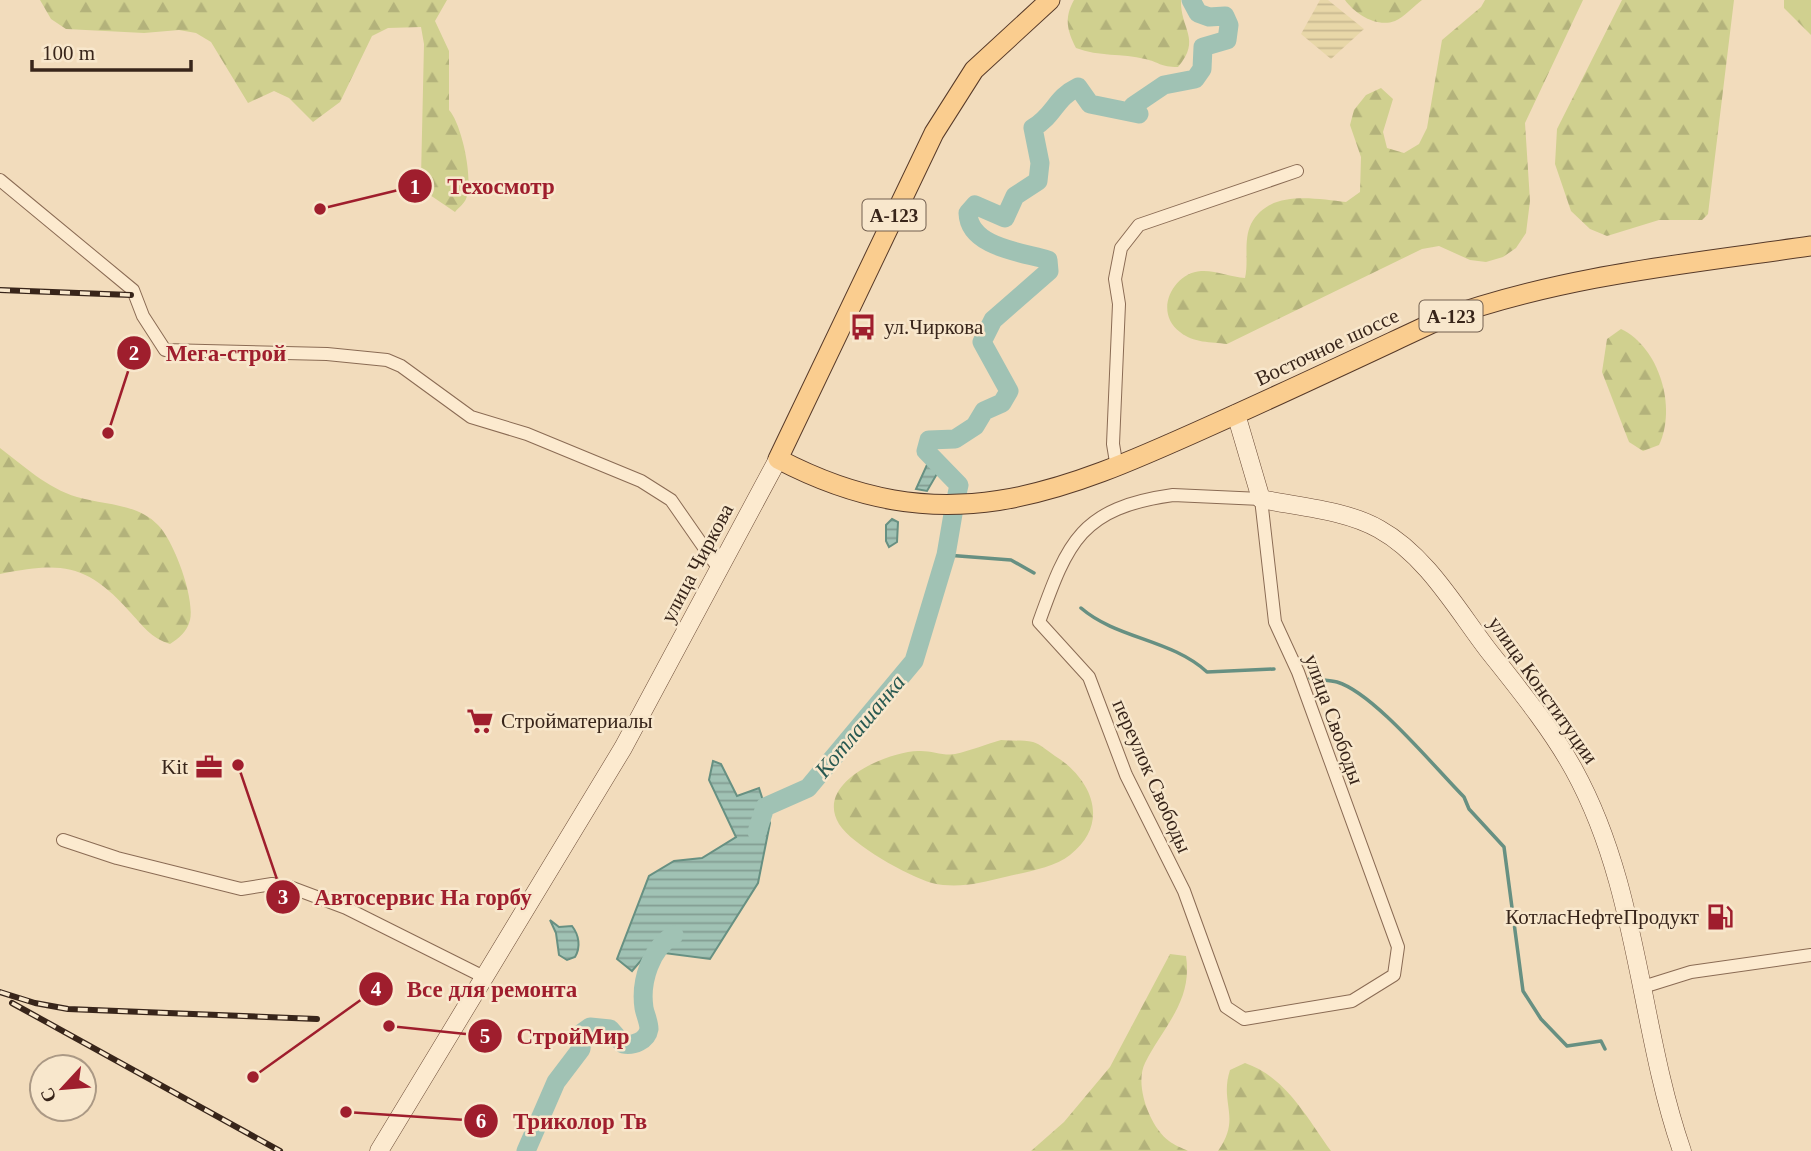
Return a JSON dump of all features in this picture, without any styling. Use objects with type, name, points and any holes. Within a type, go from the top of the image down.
[{"type":"main road","name":"улица Чиркова","points":[[379,1151],[623,748],[778,459],[916,170],[954,99],[974,70],[1050,0]]},
{"type":"main road","name":"Восточное шоссе","points":[[1117,468],[1439,320],[1488,302],[1584,279],[1811,246]]},
{"type":"main road","points":[[1236,414],[1261,499]]},
{"type":"main road","name":"А-123","points":[[778,459],[842,487],[905,500],[969,504],[1023,499],[1117,468]]},
{"type":"main road","name":"улица Конституции","points":[[1261,499],[1352,519],[1378,528],[1405,546],[1430,573],[1520,691],[1574,770],[1597,823],[1624,904],[1669,1113],[1682,1151]]},
{"type":"street","points":[[1117,468],[1113,444],[1119,304],[1115,279],[1121,248],[1139,225],[1297,171]]},
{"type":"street","points":[[0,180],[133,290],[143,316],[165,350],[327,354],[387,360],[401,366],[471,417],[527,434],[641,481],[671,500],[719,569]]},
{"type":"street","name":"переулок Свободы","points":[[1226,1007],[1184,891],[1126,775],[1089,677],[1039,622],[1053,583],[1076,537],[1089,523],[1102,515],[1153,498],[1173,495],[1261,499]]},
{"type":"street","name":"улица Свободы","points":[[1226,1007],[1244,1019],[1352,1001],[1394,975],[1398,947],[1298,672],[1275,622],[1261,499]]},
{"type":"street","points":[[63,840],[117,858],[193,874],[241,889],[272,884],[290,887],[346,908],[484,977]]},
{"type":"street","points":[[1643,987],[1691,972],[1811,955]]},
{"type":"shaded area","points":[[1320,0],[1328,0],[1364,29],[1331,59],[1301,34]]},
{"type":"shaded area","points":[[931,456],[941,467],[927,491],[916,489]]},
{"type":"shaded area","points":[[892,519],[898,522],[897,542],[889,547],[886,541],[886,525]]},
{"type":"shaded area","points":[[713,761],[721,764],[737,796],[759,788],[770,823],[758,883],[710,959],[649,951],[632,971],[617,959],[649,876],[674,861],[702,858],[736,837],[709,780]]},
{"type":"shaded area","points":[[550,920],[559,927],[572,926],[579,945],[575,957],[567,960],[559,955],[556,933]]},
{"type":"green space","points":[[40,0],[447,0],[435,21],[449,51],[449,110],[458,127],[468,167],[466,199],[455,212],[427,193],[421,177],[424,44],[421,27],[388,28],[372,36],[340,102],[313,122],[289,98],[274,91],[248,103],[211,42],[196,33],[179,30],[144,33],[66,29],[51,19]]},
{"type":"green space","points":[[1074,0],[1181,0],[1189,41],[1185,57],[1178,67],[1172,67],[1136,57],[1093,53],[1076,48],[1068,24]]},
{"type":"green space","points":[[1345,0],[1422,0],[1395,21],[1381,23],[1354,10]]},
{"type":"green space","points":[[1485,0],[1583,0],[1525,123],[1530,201],[1526,233],[1516,248],[1503,257],[1486,262],[1470,260],[1439,246],[1422,249],[1227,344],[1196,340],[1180,332],[1172,324],[1168,314],[1167,304],[1175,286],[1191,273],[1201,271],[1245,278],[1251,224],[1269,205],[1307,198],[1346,202],[1360,192],[1361,157],[1350,125],[1354,110],[1366,95],[1381,88],[1393,99],[1383,132],[1387,148],[1404,153],[1419,144],[1427,128],[1442,40],[1481,7]]},
{"type":"green space","points":[[1622,0],[1734,0],[1708,214],[1702,220],[1659,220],[1607,236],[1590,229],[1571,211],[1555,164],[1557,129]]},
{"type":"green space","points":[[1784,0],[1811,0],[1811,35],[1784,8]]},
{"type":"green space","points":[[1621,329],[1646,349],[1661,380],[1665,396],[1664,430],[1659,445],[1643,451],[1629,442],[1602,372],[1607,339]]},
{"type":"green space","points":[[0,448],[36,476],[66,493],[140,512],[158,525],[176,556],[189,598],[190,620],[179,637],[170,644],[158,638],[99,583],[71,570],[40,568],[0,574]]},
{"type":"green space","points":[[1001,740],[1038,744],[1068,766],[1087,789],[1092,802],[1090,829],[1083,843],[1056,863],[987,881],[941,885],[881,859],[856,841],[839,824],[834,809],[836,795],[857,772],[872,764],[889,757],[918,751],[955,754]]},
{"type":"green space","points":[[1170,954],[1186,956],[1185,987],[1175,1013],[1145,1063],[1141,1082],[1150,1116],[1162,1135],[1188,1151],[1031,1151],[1064,1122],[1110,1067]]},
{"type":"green space","points":[[1245,1063],[1259,1069],[1284,1088],[1331,1151],[1218,1151],[1228,1129],[1227,1082],[1230,1070]]},
{"type":"waterway","points":[[957,494],[959,485],[926,451],[929,440],[955,439],[975,426],[984,411],[1002,403],[1009,391],[982,342],[993,320],[1049,271],[1048,260],[1011,251],[977,234],[968,213],[975,205],[1005,218],[1015,196],[1038,181],[1040,163],[1033,128],[1046,118],[1070,91],[1078,87],[1090,104],[1139,114],[1133,106],[1164,85],[1195,79],[1202,69],[1203,47],[1227,40],[1229,25],[1225,16],[1209,17],[1198,13],[1191,0]]},
{"type":"waterway","name":"Котлашанка","points":[[757,832],[765,807],[808,788],[914,661],[946,555],[953,514]]},
{"type":"waterway","points":[[946,555],[1011,560],[1034,573]]},
{"type":"waterway","points":[[1081,608],[1111,626],[1177,652],[1207,672],[1274,669]]},
{"type":"waterway","points":[[1310,678],[1337,682],[1352,689],[1386,716],[1464,797],[1469,809],[1504,847],[1523,991],[1541,1019],[1567,1046],[1601,1041],[1605,1049]]},
{"type":"waterway","name":"Котлашанка","points":[[526,1151],[556,1082],[581,1049],[583,1032],[590,1027],[610,1029],[623,1044],[639,1042],[646,1037],[649,1029],[643,998],[646,976],[659,948],[674,935]]},
{"type":"railway","points":[[0,290],[131,295]]},
{"type":"railway","points":[[0,992],[35,1003],[68,1009],[317,1019]]},
{"type":"railway","points":[[12,1003],[280,1151]]},
{"type":"place","name":"Техосмотр","points":[[320,209]]},
{"type":"place","name":"ул.Чиркова","points":[[863,327]]},
{"type":"place","name":"Мега-строй","points":[[108,433]]},
{"type":"place","name":"Стройматериалы","points":[[480,721]]},
{"type":"place","name":"Автосервис На горбу","points":[[238,765]]},
{"type":"place","name":"Kit","points":[[209,767]]},
{"type":"place","name":"КотласНефтеПродукт","points":[[1720,917]]},
{"type":"place","name":"СтройМир","points":[[389,1026]]},
{"type":"place","name":"Все для ремонта","points":[[253,1077]]},
{"type":"place","name":"Триколор Тв","points":[[346,1112]]}]
